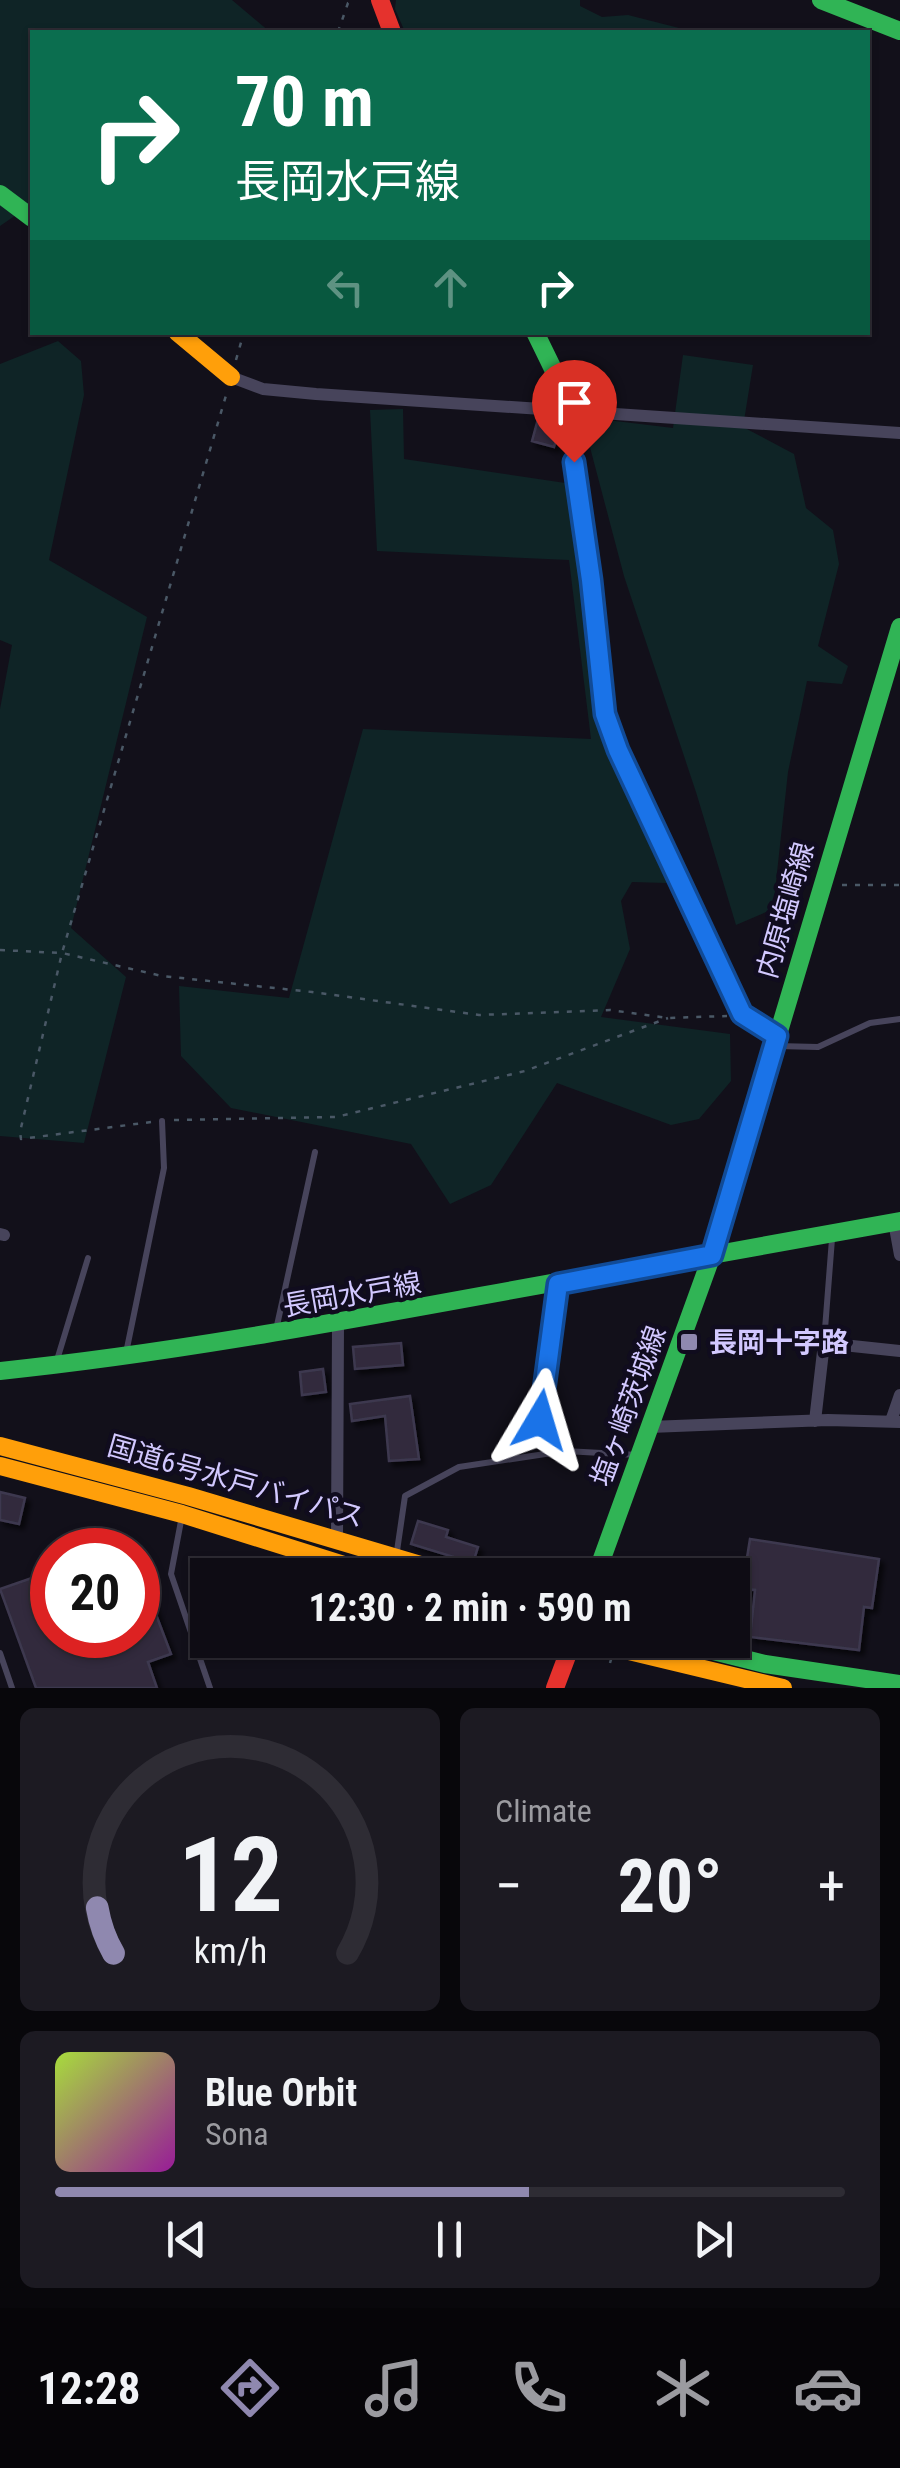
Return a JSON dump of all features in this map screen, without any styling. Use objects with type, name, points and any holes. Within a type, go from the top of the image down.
[{"type":"main road","points":[[380,0],[391,30]]},
{"type":"main road","points":[[822,0],[900,31]]},
{"type":"main road","points":[[0,194],[30,216]]},
{"type":"main road","points":[[180,335],[232,377]]},
{"type":"main road","points":[[536,335],[573,410]]},
{"type":"main road","name":"内原塩崎線","points":[[712,1255],[900,628]]},
{"type":"main road","points":[[712,1255],[897,1221]]},
{"type":"main road","name":"長岡水戸線","points":[[0,1371],[124,1359],[274,1336],[712,1255]]},
{"type":"main road","name":"塩ヶ崎茨城線","points":[[602,1558],[712,1255]]},
{"type":"main road","name":"国道6号水戸バイパス","points":[[0,1446],[402,1558]]},
{"type":"main road","name":"国道6号水戸バイパス","points":[[0,1466],[182,1514],[322,1558]]},
{"type":"main road","points":[[555,1688],[566,1658]]},
{"type":"main road","points":[[657,1658],[783,1688]]},
{"type":"main road","points":[[741,1658],[900,1684]]},
{"type":"street","points":[[232,377],[263,389],[900,433]]},
{"type":"street","points":[[573,410],[574,462],[605,714],[652,829],[742,1014],[776,1041]]},
{"type":"street","points":[[897,1221],[900,1255]]},
{"type":"street","points":[[338,1325],[338,1539]]},
{"type":"street","points":[[815,1421],[824,1343],[900,1351]]},
{"type":"street","points":[[650,1426],[896,1422],[900,1395]]},
{"type":"lane","points":[[776,1041],[818,1047],[870,1023],[900,1019]]},
{"type":"lane","points":[[124,1359],[164,1168],[162,1121]]},
{"type":"lane","points":[[274,1336],[314,1152]]},
{"type":"lane","points":[[824,1343],[833,1232]]},
{"type":"lane","points":[[55,1366],[88,1258]]},
{"type":"lane","points":[[540,1420],[558,1284]]},
{"type":"lane","points":[[396,1556],[404,1496],[459,1467],[564,1451],[639,1455]]},
{"type":"lane","points":[[182,1514],[170,1574],[210,1688]]},
{"type":"lane","points":[[0,1653],[3,1672],[12,1688]]},
{"type":"path","points":[[339,30],[348,3],[354,0]]},
{"type":"path","points":[[243,335],[62,953],[21,1139],[162,1121],[336,1117],[525,1072],[668,1018]]},
{"type":"path","points":[[822,884],[900,885]]},
{"type":"path","points":[[0,950],[62,953],[162,976],[479,1015],[610,1010],[668,1018],[742,1014]]},
{"type":"path","points":[[610,1664],[612,1658]]},
{"type":"green space","points":[[0,0],[232,0],[268,30],[30,30],[30,205],[0,226]]},
{"type":"green space","points":[[396,0],[580,0],[580,6],[602,17],[628,15],[679,28],[404,30],[395,9]]},
{"type":"green space","points":[[58,341],[81,361],[84,395],[49,560],[147,617],[71,928],[126,977],[84,1143],[0,1136],[0,709],[12,645],[0,640],[0,364]]},
{"type":"green space","points":[[683,355],[753,365],[743,427],[794,454],[806,508],[833,530],[839,564],[818,646],[848,666],[842,684],[807,681],[788,772],[773,909],[736,925],[624,576],[582,417],[673,428]]},
{"type":"green space","points":[[403,409],[404,459],[572,484],[598,720],[667,883],[632,882],[621,901],[630,949],[601,1017],[730,1034],[731,1081],[699,1119],[671,1125],[557,1083],[491,1185],[450,1204],[411,1144],[231,1108],[181,1056],[179,986],[289,998],[363,729],[591,739],[569,560],[377,551],[370,410]]},
{"type":"building","points":[[538,419],[561,422],[554,447],[532,441]]},
{"type":"building","points":[[401,1343],[403,1365],[355,1369],[353,1347]]},
{"type":"building","points":[[323,1369],[326,1392],[302,1395],[300,1372]]},
{"type":"building","points":[[410,1396],[419,1459],[389,1461],[385,1416],[352,1421],[350,1404]]},
{"type":"building","points":[[0,1492],[25,1498],[19,1524],[0,1520]]},
{"type":"building","points":[[418,1521],[448,1530],[446,1537],[478,1547],[475,1558],[457,1558],[411,1544]]},
{"type":"building","points":[[750,1539],[879,1559],[872,1608],[864,1607],[859,1650],[750,1637],[755,1590],[750,1590],[750,1558],[747,1558]]},
{"type":"building","points":[[30,1579],[30,1658],[160,1658],[148,1662],[157,1688],[36,1688],[0,1589]]},
{"type":"building","points":[[160,1625],[171,1654],[160,1658]]},
{"type":"traffic: fast","points":[[821,0],[900,31]]},
{"type":"traffic: fast","points":[[0,194],[30,216]]},
{"type":"traffic: fast","points":[[536,335],[573,410]]},
{"type":"traffic: fast","points":[[900,627],[712,1255],[900,1221]]},
{"type":"traffic: fast","points":[[0,1371],[268,1334],[712,1255],[602,1558]]},
{"type":"traffic: fast","points":[[741,1658],[900,1684]]},
{"type":"traffic: slow","points":[[181,335],[231,377]]},
{"type":"traffic: slow","points":[[0,1446],[397,1558]]},
{"type":"traffic: slow","points":[[0,1466],[182,1514],[322,1558]]},
{"type":"traffic: slow","points":[[658,1658],[783,1688]]},
{"type":"traffic: jam","points":[[380,0],[391,30]]},
{"type":"traffic: jam","points":[[555,1688],[566,1658]]},
{"type":"place","name":"長岡十字路","points":[[689,1342]]},
{"type":"route","points":[[540,1420],[558,1284],[712,1255],[777,1036],[742,1014],[652,829],[605,714],[574,462]]}]
